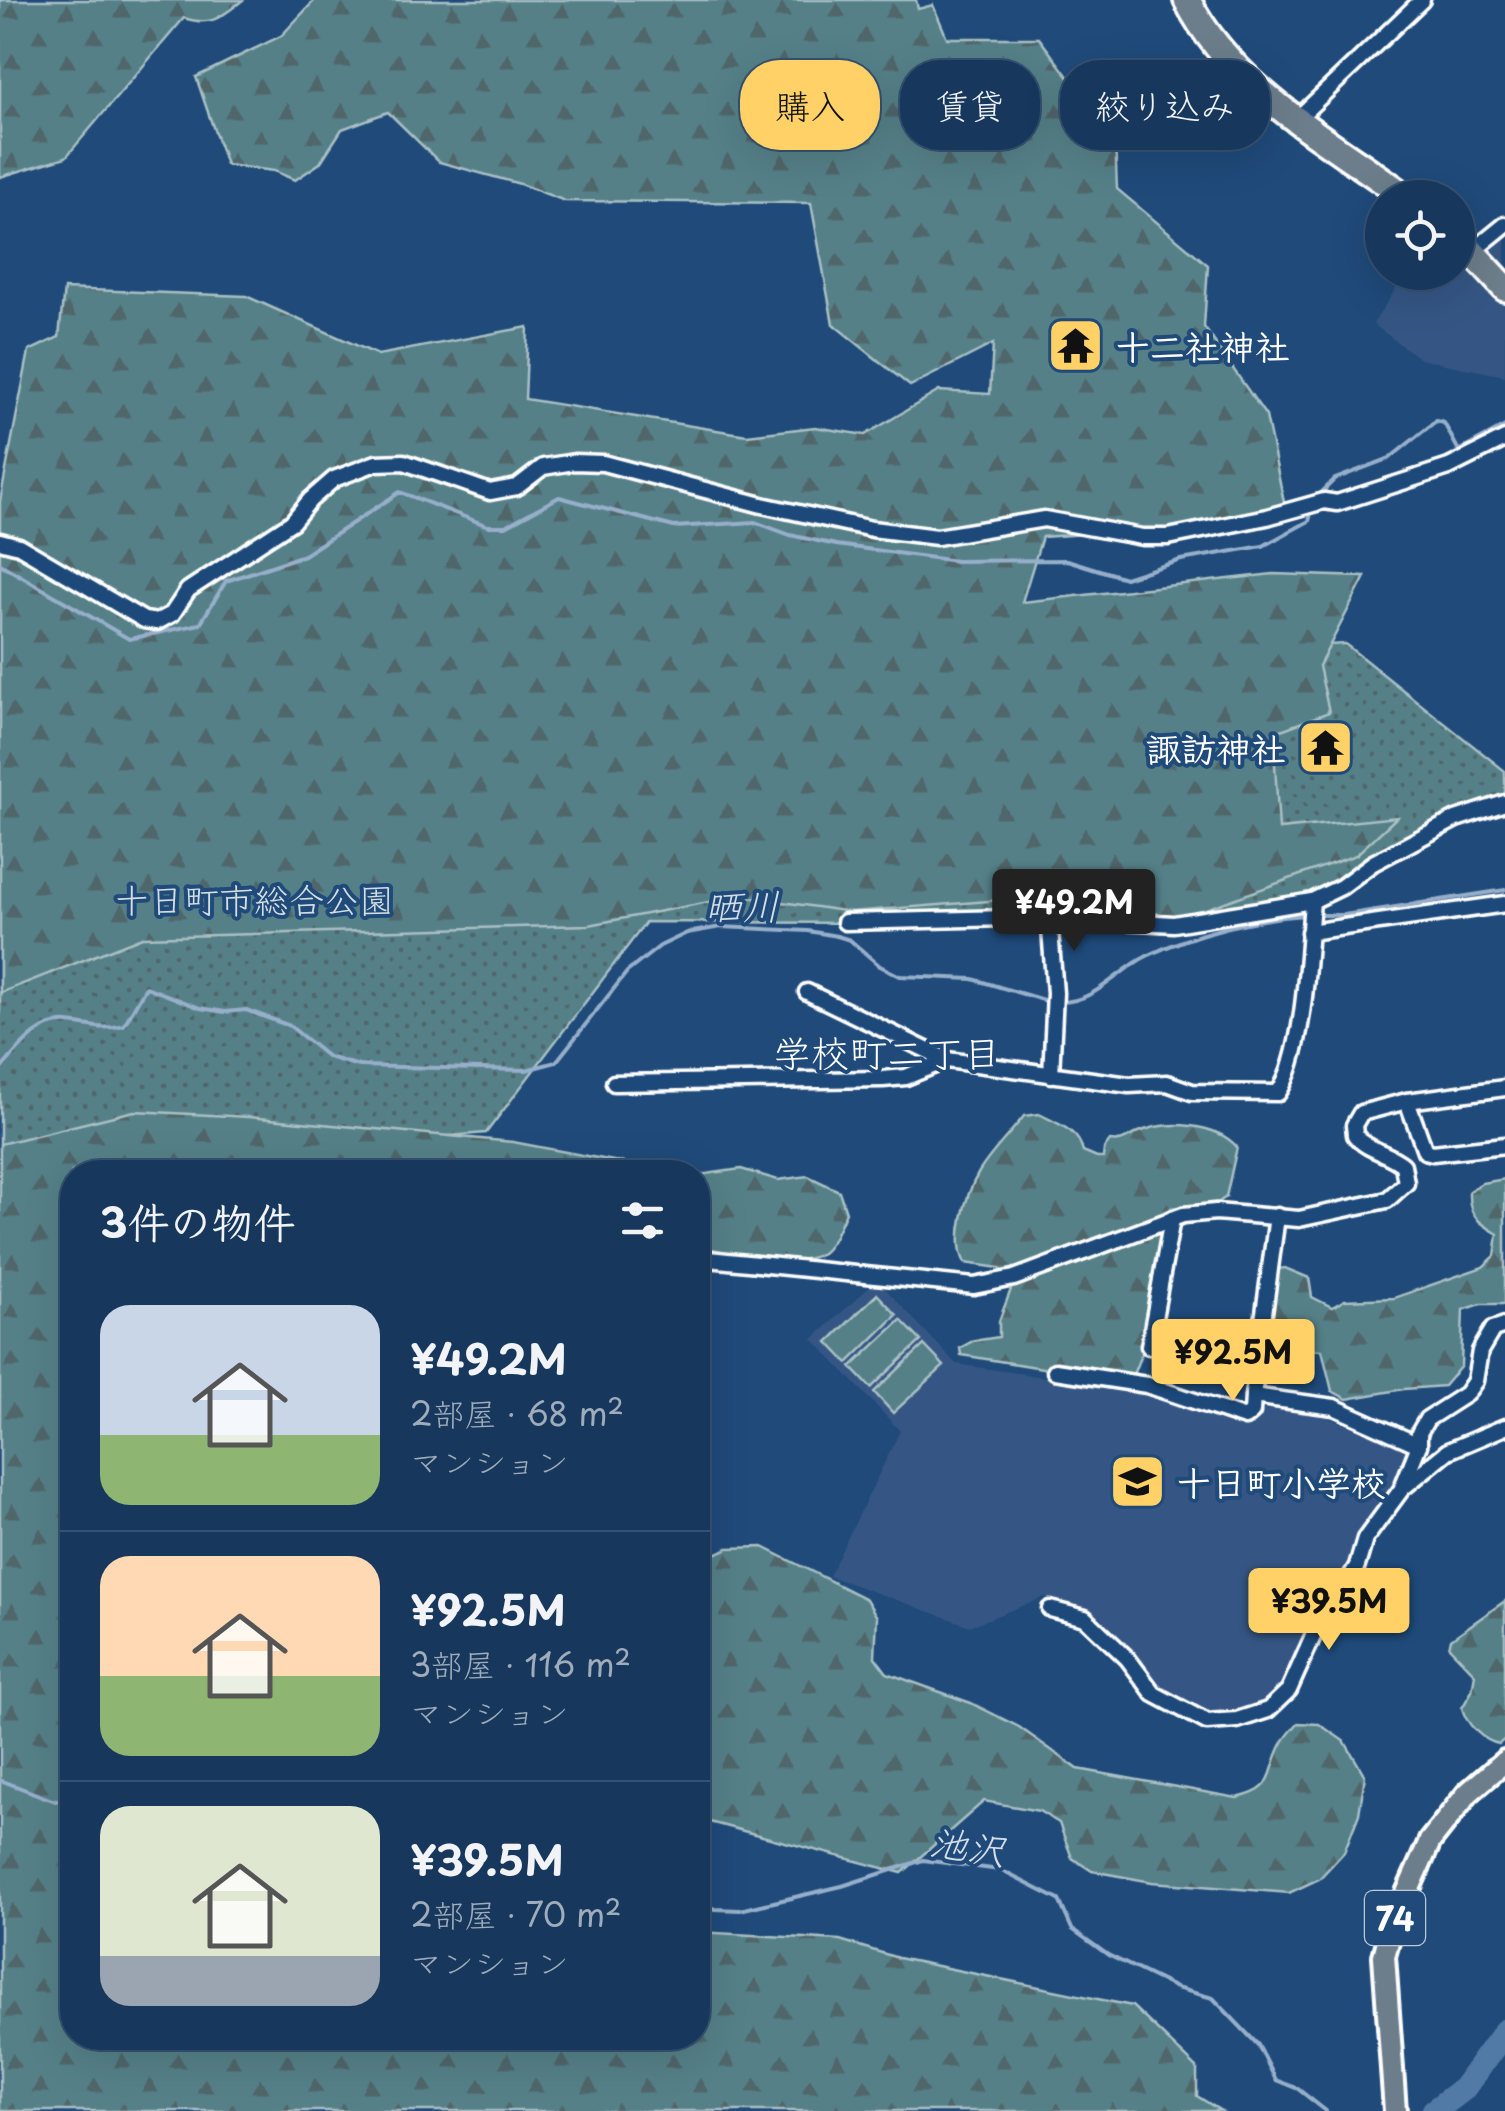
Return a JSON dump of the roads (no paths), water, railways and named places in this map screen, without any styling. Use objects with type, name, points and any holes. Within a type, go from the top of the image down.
[{"type":"highway","points":[[1187,0],[1201,28],[1221,54],[1297,119],[1382,180]]},
{"type":"highway","points":[[1475,255],[1505,288]]},
{"type":"main road","name":"74","points":[[1394,2111],[1384,1956],[1392,1927],[1430,1841],[1468,1793],[1505,1761]]},
{"type":"street","points":[[1297,119],[1422,0]]},
{"type":"street","points":[[1475,239],[1505,225]]},
{"type":"street","points":[[0,541],[19,546],[144,620],[157,622],[172,614],[188,590],[212,572],[292,522],[334,479],[376,463],[404,462],[490,492],[516,486],[543,467],[604,462],[762,505],[872,529],[937,537],[1044,518],[1142,537],[1168,536],[1251,520],[1324,501],[1337,503],[1449,467],[1505,439]]},
{"type":"street","points":[[846,922],[1049,917],[1174,924],[1312,900],[1342,887],[1373,864],[1456,818],[1505,803]]},
{"type":"street","points":[[807,992],[947,1060],[1129,1086],[1167,1082],[1192,1092],[1278,1094],[1287,1081],[1295,1040],[1312,900]]},
{"type":"street","points":[[1310,932],[1505,904]]},
{"type":"street","points":[[1049,917],[1055,993],[1052,1075]]},
{"type":"street","points":[[614,1083],[884,1079],[906,1077],[947,1060]]},
{"type":"street","points":[[710,1259],[974,1286],[1014,1278],[1172,1219],[1216,1212],[1316,1216],[1387,1200],[1406,1183],[1403,1165],[1360,1142],[1355,1135],[1354,1125],[1361,1114],[1408,1101],[1505,1088]]},
{"type":"street","points":[[1408,1101],[1425,1151],[1505,1145]]},
{"type":"street","points":[[1056,1371],[1147,1385],[1244,1418],[1252,1412],[1277,1216]]},
{"type":"street","points":[[1148,1346],[1172,1219]]},
{"type":"street","points":[[1402,1490],[1419,1445],[1419,1433],[1428,1419],[1466,1394],[1475,1381],[1480,1351],[1493,1330],[1505,1324]]},
{"type":"street","points":[[1253,1396],[1334,1408],[1419,1445]]},
{"type":"street","points":[[1050,1609],[1085,1618],[1128,1659],[1154,1694],[1207,1722],[1237,1720],[1268,1710],[1289,1690],[1323,1614],[1341,1594],[1357,1566],[1365,1539],[1402,1490],[1448,1451],[1505,1426]]},
{"type":"waterway","points":[[1317,497],[1335,479],[1390,458],[1436,421],[1444,423],[1459,451],[1505,426]]},
{"type":"waterway","points":[[0,564],[129,639],[200,624],[226,581],[304,555],[400,492],[488,526],[506,526],[559,497],[674,527],[755,522],[836,545],[956,561],[1067,560],[1125,578],[1181,560],[1263,546],[1309,521],[1312,510]]},
{"type":"waterway","name":"晒川","points":[[1315,915],[1344,915],[1505,890]]},
{"type":"waterway","name":"晒川","points":[[1059,1002],[1095,992],[1136,962],[1184,940],[1245,923],[1305,915]]},
{"type":"waterway","name":"晒川","points":[[0,1070],[30,1038],[48,1026],[124,1025],[146,987],[200,1008],[246,1010],[290,1026],[328,1057],[359,1066],[526,1070],[556,1062],[627,972],[660,946],[687,933],[721,927],[837,936],[850,940],[880,966],[900,976],[973,979],[1050,1002]]},
{"type":"waterway","name":"池沢","points":[[0,1780],[60,1800]]},
{"type":"waterway","name":"池沢","points":[[710,1907],[740,1910],[842,1886],[923,1860],[1000,1870],[1059,1900],[1072,1929],[1108,1955],[1176,1988],[1213,1998],[1258,2045],[1276,2080],[1298,2089],[1326,2111]]},
{"type":"waterway","points":[[1434,2111],[1463,2089],[1505,2031]]},
{"type":"place","name":"十二社神社","points":[[1076,345]]},
{"type":"place","name":"諏訪神社","points":[[1325,747]]},
{"type":"place","name":"十日町小学校","points":[[1137,1481]]},
{"type":"district","name":"学校町二丁目","points":[[887,1051]]},
{"type":"park label","name":"十日町市総合公園","points":[[254,898]]}]
